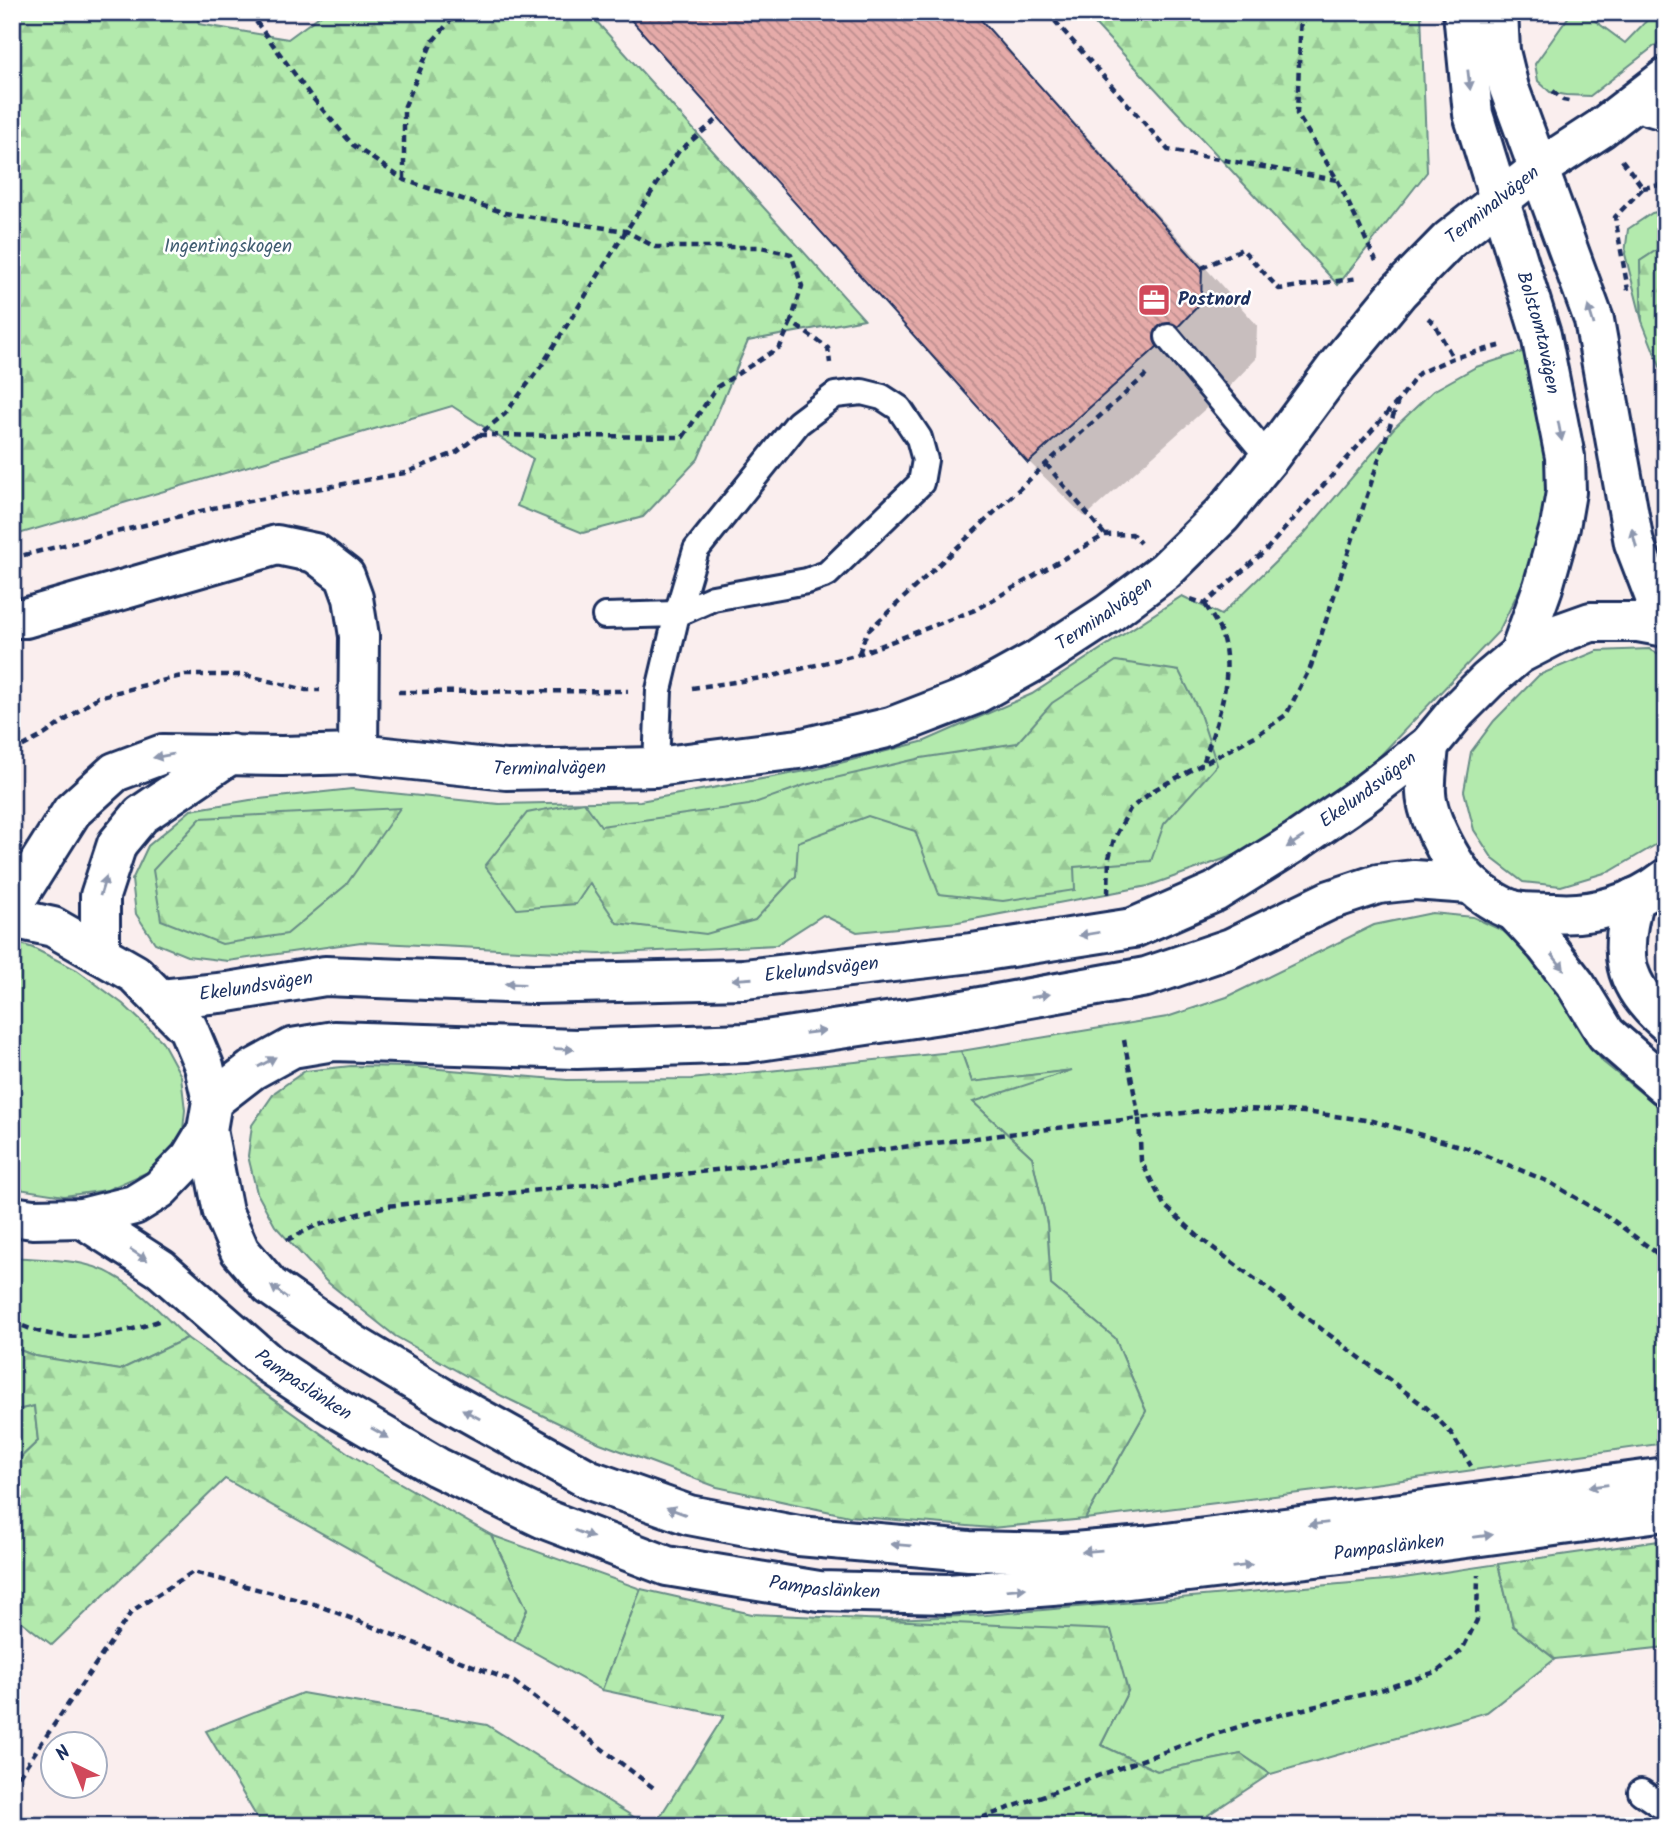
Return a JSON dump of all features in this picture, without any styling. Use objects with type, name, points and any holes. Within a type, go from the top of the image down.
[{"type":"street","name":"Bolstomtavägen","points":[[1463,12],[1474,114],[1541,335],[1565,457],[1566,492],[1560,527],[1543,587],[1519,653]]},
{"type":"street","points":[[1498,12],[1500,51],[1510,88],[1594,320],[1634,543],[1666,626],[1638,622],[1591,622],[1519,653]]},
{"type":"street","name":"Terminalvägen","points":[[12,906],[72,811],[115,772],[163,754],[358,754],[506,770],[656,767],[799,749],[891,727],[974,695],[1039,659],[1108,614],[1165,571],[1222,515],[1269,458],[1338,365],[1390,283],[1540,168],[1648,112],[1666,78]]},
{"type":"street","points":[[12,618],[26,618],[276,545],[314,553],[345,576],[354,598],[359,636],[358,754]]},
{"type":"street","name":"Ekelundsvägen","points":[[161,999],[229,992],[325,976],[534,984],[744,979],[972,953],[1133,928],[1215,892],[1361,797],[1429,745],[1457,711],[1519,653]]},
{"type":"street","points":[[1429,745],[1426,795],[1447,851],[1470,884],[1513,910],[1546,946],[1576,985],[1606,1034],[1666,1086]]},
{"type":"street","points":[[100,954],[100,896],[117,844],[141,815],[231,754]]},
{"type":"street","points":[[12,1216],[33,1219],[82,1218],[134,1205],[160,1189],[190,1158],[209,1116],[252,1070],[292,1048],[334,1041],[577,1049],[746,1042],[947,1013],[1146,977],[1231,948],[1330,900],[1378,884],[1414,880],[1470,884]]},
{"type":"street","points":[[1513,910],[1573,914],[1603,909],[1650,888]]},
{"type":"street","points":[[1650,888],[1625,930],[1625,957],[1633,982],[1647,1006],[1666,1022]]},
{"type":"street","name":"Ekelundsvägen","points":[[12,918],[53,927],[135,974],[161,999],[187,1028],[204,1066],[209,1116]]},
{"type":"street","name":"Pampaslänken","points":[[209,1116],[223,1212],[240,1251],[270,1286],[353,1344],[446,1400],[590,1480],[689,1515],[799,1536],[968,1550],[1063,1553],[1156,1544],[1388,1532],[1666,1511]]},
{"type":"street","name":"Pampaslänken","points":[[82,1218],[161,1269],[269,1364],[331,1405],[437,1467],[542,1518],[667,1566],[819,1591],[948,1594],[1104,1582],[1388,1532],[1666,1477]]},
{"type":"lane","points":[[1168,337],[1269,458]]},
{"type":"lane","points":[[605,616],[677,614],[713,598],[807,581],[827,574],[921,482],[925,460],[919,438],[899,408],[881,397],[862,392],[835,395],[798,422],[695,550],[677,614],[659,690],[656,767]]},
{"type":"lane","points":[[1641,1792],[1666,1809]]},
{"type":"path","points":[[249,12],[310,95],[353,145],[404,180],[505,213],[626,231],[655,247],[761,247],[791,254],[802,286],[791,323],[780,347],[717,387],[683,436],[479,435]]},
{"type":"path","points":[[404,180],[404,108],[432,42],[458,12]]},
{"type":"path","points":[[1046,12],[1168,150],[1338,181]]},
{"type":"path","points":[[1301,12],[1297,114],[1338,181],[1390,283],[1434,323],[1453,358]]},
{"type":"path","points":[[12,558],[217,507],[405,473],[457,452],[505,414],[542,365],[679,152],[719,118]]},
{"type":"path","points":[[1643,188],[1666,184]]},
{"type":"path","points":[[1202,268],[1242,249],[1279,289],[1390,283]]},
{"type":"path","points":[[791,323],[828,348],[835,395]]},
{"type":"path","points":[[1205,604],[1266,550],[1398,401],[1419,373],[1453,358],[1541,335]]},
{"type":"path","points":[[859,654],[867,632],[1046,464],[1146,375]]},
{"type":"path","points":[[1107,905],[1109,858],[1114,839],[1130,809],[1154,790],[1257,735],[1286,715],[1311,666],[1398,401]]},
{"type":"path","points":[[1046,464],[1105,535]]},
{"type":"path","points":[[12,751],[44,735],[98,697],[185,675],[245,675],[306,690],[448,693],[659,690],[705,687],[769,677],[859,654],[975,610],[1105,535],[1132,534],[1192,599],[1205,604],[1220,631],[1228,663],[1223,701],[1204,761]]},
{"type":"path","points":[[1124,1040],[1139,1118],[1141,1160],[1164,1205],[1200,1238],[1427,1408],[1451,1433],[1473,1470]]},
{"type":"path","points":[[287,1240],[315,1226],[387,1206],[626,1181],[1228,1108],[1304,1112],[1373,1121],[1471,1149],[1549,1182],[1610,1218],[1666,1260]]},
{"type":"path","points":[[12,1321],[51,1334],[86,1338],[129,1331],[168,1317]]},
{"type":"path","points":[[958,1826],[1200,1739],[1264,1719],[1381,1690],[1438,1671],[1462,1650],[1477,1620],[1478,1568]]},
{"type":"path","points":[[12,1786],[132,1611],[193,1572],[317,1605],[514,1682],[655,1789]]},
{"type":"green space","name":"Ingentingskogen","points":[[12,12],[196,12],[199,24],[288,39],[325,12],[588,12],[864,319],[748,341],[698,459],[643,517],[583,533],[517,506],[533,459],[452,406],[12,536]]},
{"type":"green space","points":[[1084,12],[1421,12],[1427,172],[1338,285]]},
{"type":"green space","points":[[1572,12],[1583,12],[1625,43],[1655,12],[1666,12],[1666,37],[1590,96],[1550,92],[1538,81],[1535,64]]},
{"type":"green space","points":[[1666,210],[1666,244],[1640,261],[1642,321],[1625,254],[1628,229],[1652,213]]},
{"type":"green space","points":[[1666,244],[1666,382],[1642,321],[1640,261]]},
{"type":"green space","points":[[1525,351],[1538,402],[1551,490],[1532,564],[1499,631],[1357,780],[1238,854],[1148,886],[958,922],[857,932],[823,915],[776,945],[600,954],[361,942],[228,961],[187,956],[155,943],[136,914],[132,880],[148,846],[191,810],[250,800],[352,789],[499,804],[640,801],[817,769],[925,741],[1032,694],[1182,596],[1221,615],[1303,535],[1394,428],[1433,391],[1476,367]]},
{"type":"green space","points":[[1649,649],[1666,657],[1666,835],[1657,844],[1611,871],[1561,886],[1523,882],[1493,859],[1474,830],[1464,791],[1471,752],[1494,721],[1539,675],[1597,651]]},
{"type":"green space","points":[[1116,661],[1179,671],[1199,711],[1217,765],[1164,824],[1151,861],[1074,867],[1075,890],[1003,901],[939,894],[915,831],[868,816],[798,842],[796,876],[755,920],[706,934],[617,923],[590,883],[576,904],[517,909],[485,866],[527,813],[584,802],[601,826],[749,805],[805,785],[921,758],[1017,743],[1052,703]]},
{"type":"green space","points":[[400,808],[346,885],[287,934],[222,944],[161,920],[153,870],[201,818]]},
{"type":"green space","points":[[1432,913],[1473,917],[1503,931],[1541,963],[1567,996],[1581,1032],[1603,1062],[1666,1113],[1666,1443],[1381,1483],[1085,1519],[1146,1411],[1115,1338],[1051,1285],[1047,1224],[1032,1157],[972,1101],[1067,1071],[972,1082],[961,1051],[1167,1017],[1227,997],[1374,925]]},
{"type":"green space","points":[[12,941],[33,948],[77,970],[123,1004],[162,1041],[181,1076],[185,1110],[182,1140],[148,1172],[107,1190],[64,1196],[12,1188]]},
{"type":"green space","points":[[961,1051],[972,1082],[1072,1070],[973,1102],[1032,1157],[1047,1224],[1051,1285],[1115,1338],[1146,1411],[1085,1519],[991,1528],[849,1516],[717,1487],[600,1443],[502,1396],[395,1336],[326,1281],[275,1226],[257,1193],[248,1156],[252,1125],[275,1092],[305,1071],[351,1066],[416,1067],[567,1080],[691,1079]]},
{"type":"green space","points":[[12,1257],[64,1261],[102,1269],[134,1288],[187,1338],[120,1370],[35,1356],[12,1347]]},
{"type":"green space","points":[[187,1338],[351,1455],[491,1535],[527,1609],[514,1641],[225,1479],[52,1645],[12,1614],[12,1466],[38,1441],[34,1406],[12,1411],[12,1347],[35,1356],[120,1370]]},
{"type":"green space","points":[[34,1406],[38,1441],[12,1466],[12,1411]]},
{"type":"green space","points":[[491,1535],[641,1589],[602,1690],[514,1641],[527,1609]]},
{"type":"green space","points":[[1666,1540],[1666,1647],[1555,1659],[1513,1626],[1498,1564]]},
{"type":"green space","points":[[1498,1564],[1513,1626],[1555,1659],[1487,1712],[1271,1774],[1241,1754],[1157,1771],[1101,1745],[1128,1691],[867,1620],[986,1615],[1397,1579]]},
{"type":"green space","points":[[641,1589],[752,1614],[1111,1630],[1128,1691],[1101,1745],[1157,1771],[1241,1754],[1270,1774],[1208,1815],[1213,1826],[654,1826],[724,1716],[602,1690]]},
{"type":"green space","points":[[302,1693],[487,1725],[648,1826],[262,1826],[206,1731]]},
{"type":"building","points":[[624,12],[974,12],[1202,268],[1201,303],[1168,337],[1028,463]]},
{"type":"place","name":"Postnord","points":[[1154,300]]}]
